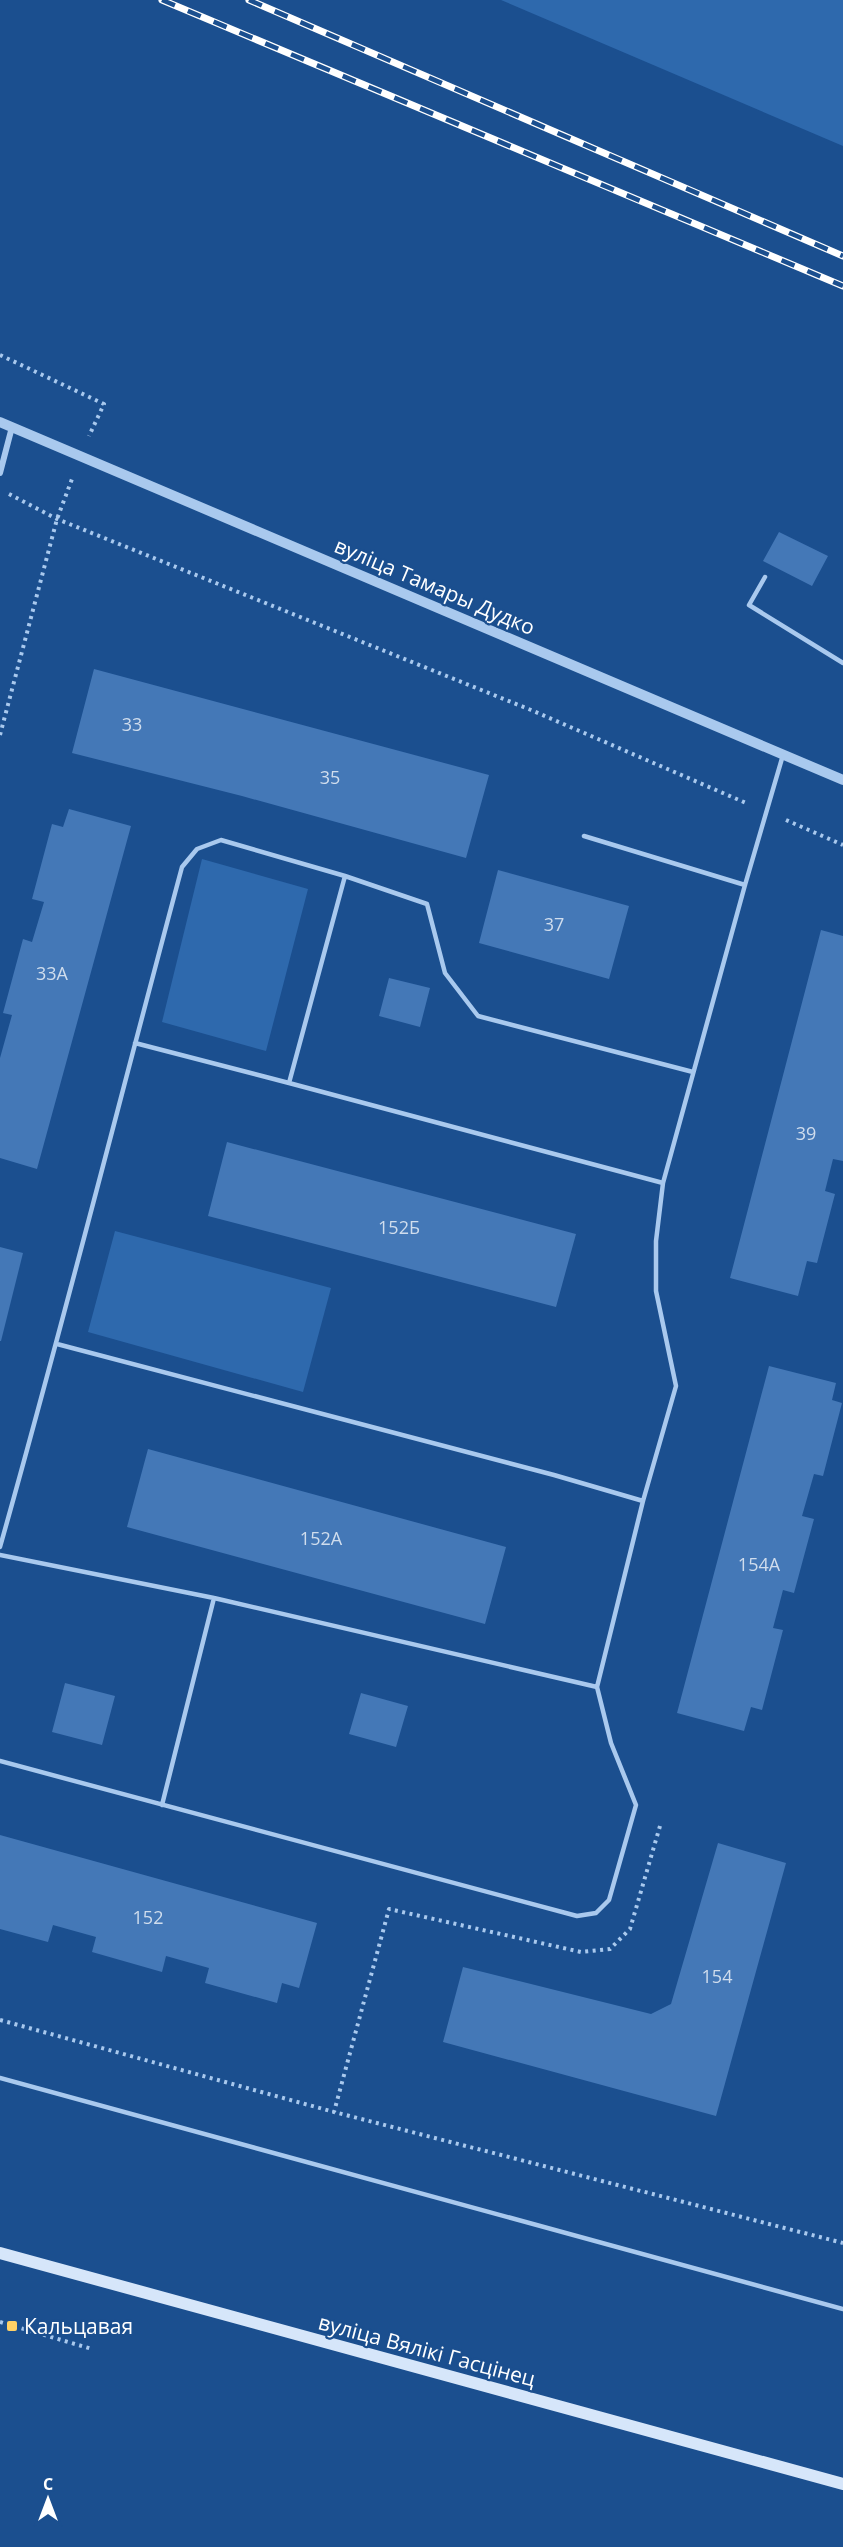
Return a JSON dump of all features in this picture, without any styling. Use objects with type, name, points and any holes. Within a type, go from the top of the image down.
[{"type":"main road","name":"вуліца Вялікі Гасцінец","points":[[0,2253],[843,2484]]},
{"type":"street","name":"вуліца Тамары Дудко","points":[[0,422],[843,780]]},
{"type":"street","points":[[0,473],[12,427]]},
{"type":"lane","points":[[765,577],[749,605],[843,663]]},
{"type":"lane","points":[[0,1761],[577,1916],[596,1913],[609,1900],[636,1805],[611,1743],[597,1687],[643,1502],[676,1386],[656,1291],[656,1241],[663,1183],[783,755]]},
{"type":"lane","points":[[584,836],[745,885]]},
{"type":"lane","points":[[0,1546],[57,1344],[182,867],[197,849],[221,840],[345,876],[427,904],[445,973],[478,1016],[693,1072]]},
{"type":"lane","points":[[289,1083],[345,876]]},
{"type":"lane","points":[[135,1043],[663,1183]]},
{"type":"lane","points":[[57,1344],[554,1475],[643,1502]]},
{"type":"lane","points":[[0,1555],[214,1598],[597,1687]]},
{"type":"lane","points":[[162,1805],[214,1598]]},
{"type":"lane","points":[[0,2078],[843,2309]]},
{"type":"path","points":[[0,356],[104,404],[80,456],[57,519],[0,735]]},
{"type":"path","points":[[0,490],[57,519],[531,710],[843,844]]},
{"type":"path","points":[[334,2112],[389,1910],[581,1952],[610,1948],[630,1929],[660,1826]]},
{"type":"path","points":[[0,2020],[334,2112],[843,2242]]},
{"type":"path","points":[[0,2322],[92,2349]]},
{"type":"shaded area","points":[[501,0],[843,0],[843,146]]},
{"type":"shaded area","points":[[202,859],[308,889],[266,1051],[162,1022]]},
{"type":"shaded area","points":[[115,1231],[331,1288],[303,1392],[88,1332]]},
{"type":"building","points":[[779,532],[828,556],[812,586],[763,561]]},
{"type":"building","points":[[94,669],[489,775],[466,858],[242,796],[72,753]]},
{"type":"building","points":[[69,809],[131,826],[37,1169],[0,1158],[0,1058],[12,1015],[3,1013],[23,939],[32,942],[44,902],[32,899],[52,824],[63,827]]},
{"type":"building","points":[[498,870],[629,906],[609,979],[479,943]]},
{"type":"building","points":[[821,930],[843,936],[843,1161],[833,1159],[825,1191],[835,1194],[817,1263],[807,1261],[798,1296],[730,1278]]},
{"type":"building","points":[[389,978],[430,988],[420,1027],[379,1016]]},
{"type":"building","points":[[227,1142],[576,1234],[556,1307],[208,1216]]},
{"type":"building","points":[[0,1247],[23,1253],[1,1341],[0,1341]]},
{"type":"building","points":[[769,1366],[836,1383],[832,1400],[842,1403],[823,1476],[814,1474],[802,1516],[814,1519],[794,1593],[783,1590],[773,1628],[783,1630],[762,1710],[751,1707],[744,1731],[677,1713]]},
{"type":"building","points":[[148,1449],[506,1547],[485,1624],[127,1527]]},
{"type":"building","points":[[65,1683],[115,1696],[102,1745],[52,1732]]},
{"type":"building","points":[[361,1693],[408,1706],[396,1747],[349,1734]]},
{"type":"building","points":[[0,1835],[317,1923],[299,1988],[282,1983],[277,2003],[205,1983],[209,1968],[166,1956],[162,1972],[92,1952],[96,1937],[53,1925],[48,1942],[0,1929]]},
{"type":"building","points":[[718,1843],[786,1863],[716,2116],[443,2042],[463,1967],[651,2014],[671,2004]]},
{"type":"railway","points":[[162,0],[843,286]]},
{"type":"railway","points":[[249,0],[843,256]]},
{"type":"place","name":"Кальцавая","points":[[12,2326]]}]
